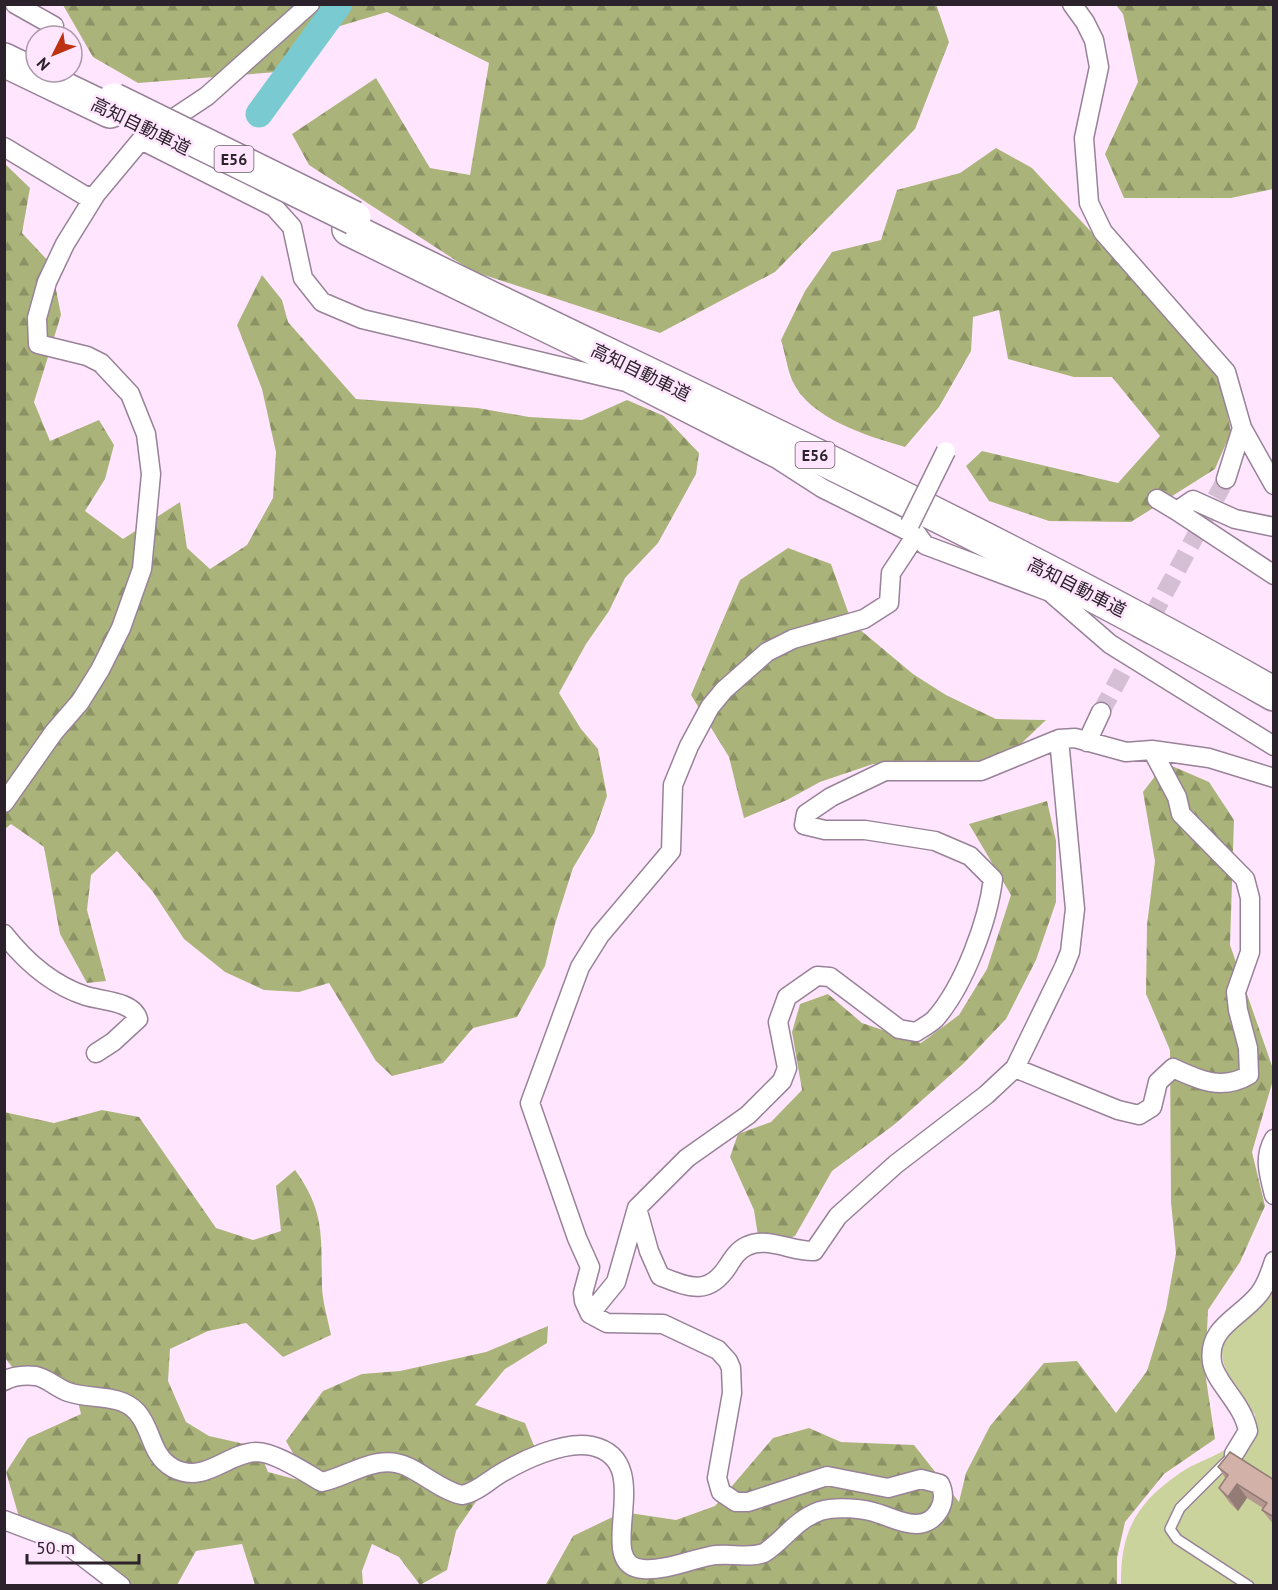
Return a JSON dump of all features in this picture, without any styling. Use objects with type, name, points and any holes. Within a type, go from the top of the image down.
[{"type":"highway","points":[[4,44],[24,54]]},
{"type":"highway","name":"高知自動車道","points":[[4,60],[112,105],[879,486],[1135,617],[1274,694]]},
{"type":"highway","name":"高知自動車道","points":[[78,84],[112,105]]},
{"type":"highway","name":"高知自動車道","points":[[352,224],[970,517],[1131,599],[1274,678]]},
{"type":"street","points":[[15,4],[50,24]]},
{"type":"street","points":[[4,803],[54,732],[80,702],[100,670],[121,628],[142,569],[151,455],[146,434],[130,394],[101,363],[87,356],[38,344],[37,318],[47,282],[65,244],[96,194],[141,140],[207,96],[310,4]]},
{"type":"street","points":[[1072,4],[1094,40],[1099,66],[1084,138],[1086,182],[1095,218],[1182,325],[1216,358],[1226,372],[1242,428],[1274,485]]},
{"type":"street","points":[[141,140],[274,207],[292,227],[303,278],[322,302],[363,319],[626,382],[777,459],[822,488],[913,530],[925,544],[1050,592],[1110,644],[1274,746]]},
{"type":"street","points":[[4,147],[87,197],[96,194]]},
{"type":"street","points":[[1226,479],[1242,428]]},
{"type":"street","points":[[4,1381],[10,1378],[38,1376],[69,1393],[127,1404],[144,1421],[153,1447],[160,1457],[172,1468],[192,1473],[203,1472],[256,1452],[287,1462],[322,1482],[358,1467],[392,1462],[406,1465],[462,1495],[527,1458],[565,1448],[591,1446],[607,1453],[621,1468],[625,1486],[620,1548],[628,1564],[643,1569],[713,1555],[764,1553],[797,1522],[820,1511],[869,1511],[906,1523],[918,1524],[938,1513],[943,1501],[943,1490],[940,1484],[929,1479],[888,1488],[827,1476],[758,1500],[736,1502],[721,1492],[717,1478],[732,1393],[728,1361],[718,1350],[663,1324],[607,1323],[590,1314],[584,1302],[583,1293],[590,1267],[577,1238],[530,1103],[580,967],[600,935],[671,851],[673,785],[689,746],[710,706],[724,690],[767,652],[793,639],[864,619],[889,603],[891,573],[913,530],[946,451]]},
{"type":"street","points":[[1157,499],[1274,575]]},
{"type":"street","points":[[1177,511],[1193,500],[1235,519],[1274,527]]},
{"type":"street","points":[[1087,742],[1101,712]]},
{"type":"street","points":[[590,1314],[616,1282],[637,1208],[687,1158],[748,1114],[782,1081],[787,1068],[778,1023],[788,997],[817,976],[830,977],[899,1029],[916,1032],[934,1019],[960,980],[990,904],[993,879],[970,856],[935,841],[865,830],[825,830],[804,825],[806,814],[831,797],[885,771],[981,771],[1059,739],[1075,738],[1126,752],[1152,750],[1209,758],[1274,778]]},
{"type":"street","points":[[637,1208],[649,1251],[660,1276],[693,1289],[709,1285],[726,1269],[734,1256],[747,1245],[768,1243],[802,1252],[814,1251],[838,1216],[896,1164],[986,1095],[1015,1068],[1071,951],[1075,909],[1059,739]]},
{"type":"street","points":[[1015,1068],[1118,1110],[1139,1115],[1152,1107],[1158,1082],[1173,1068],[1201,1082],[1219,1084],[1237,1083],[1249,1075],[1248,1048],[1238,1010],[1236,992],[1250,952],[1250,898],[1245,879],[1181,814],[1177,797],[1152,750]]},
{"type":"street","points":[[4,934],[48,978],[79,993],[129,1006],[136,1013],[138,1019],[113,1042],[96,1053]]},
{"type":"street","points":[[1274,1140],[1268,1149],[1266,1161],[1274,1195]]},
{"type":"street","points":[[1234,1454],[1248,1431],[1240,1408],[1212,1366],[1213,1341],[1221,1327],[1247,1308],[1260,1293],[1274,1261]]},
{"type":"street","points":[[6,1521],[65,1543],[121,1586]]},
{"type":"lane","points":[[1234,1454],[1180,1508],[1173,1518],[1170,1529],[1177,1539],[1249,1586]]},
{"type":"green space","points":[[936,4],[949,42],[915,129],[775,272],[660,333],[472,271],[309,165],[292,134],[376,78],[430,168],[470,175],[489,63],[387,12],[340,26],[277,72],[138,83],[93,57],[84,41],[84,24],[74,24],[63,5]]},
{"type":"green space","points":[[1116,5],[1273,5],[1273,189],[1231,198],[1124,198],[1105,154],[1138,82],[1123,14]]},
{"type":"green space","points":[[996,148],[1032,168],[1207,357],[1222,386],[1231,432],[1215,469],[1131,522],[1049,521],[989,501],[966,466],[982,451],[1118,483],[1160,436],[1112,377],[1074,377],[1008,359],[999,310],[973,317],[971,351],[939,407],[905,447],[857,431],[825,415],[800,394],[790,375],[781,340],[805,291],[832,252],[881,240],[897,190],[960,173]]},
{"type":"green space","points":[[5,164],[30,188],[22,233],[51,264],[61,315],[34,402],[50,441],[99,420],[114,445],[105,479],[85,511],[123,539],[180,502],[187,548],[210,569],[247,545],[273,498],[276,452],[262,389],[237,325],[262,275],[282,300],[288,322],[356,399],[478,408],[529,417],[582,420],[627,400],[664,416],[699,453],[696,474],[658,543],[625,578],[609,611],[586,644],[559,693],[581,729],[598,749],[607,796],[594,833],[573,868],[555,924],[545,966],[517,1017],[473,1028],[443,1063],[392,1076],[376,1061],[329,983],[299,992],[264,990],[225,972],[184,939],[153,892],[117,851],[91,875],[87,910],[106,981],[87,983],[60,934],[44,847],[11,824],[5,829]]},
{"type":"green space","points":[[788,548],[831,564],[852,623],[913,674],[946,695],[996,719],[1046,720],[1003,761],[873,764],[820,782],[787,800],[744,818],[729,757],[691,695],[740,580]]},
{"type":"green space","points":[[1165,763],[1209,782],[1234,820],[1230,945],[1273,1069],[1273,1080],[1252,1152],[1265,1206],[1240,1262],[1208,1310],[1205,1372],[1215,1439],[1164,1474],[1125,1522],[1117,1558],[1117,1585],[545,1586],[573,1536],[623,1512],[676,1520],[715,1506],[773,1438],[809,1428],[841,1442],[914,1445],[959,1502],[966,1473],[990,1426],[1044,1363],[1077,1361],[1116,1413],[1147,1371],[1166,1309],[1176,1253],[1171,1202],[1170,1050],[1146,994],[1147,925],[1155,861],[1143,792]]},
{"type":"green space","points":[[1047,801],[1056,841],[1056,902],[1036,960],[1006,1019],[963,1064],[895,1124],[832,1171],[795,1236],[760,1249],[754,1210],[730,1157],[738,1134],[771,1122],[802,1090],[792,1032],[800,1004],[828,994],[862,1023],[921,1043],[959,1015],[987,969],[1011,895],[969,824]]},
{"type":"green space","points":[[102,1110],[139,1117],[216,1228],[253,1240],[281,1231],[276,1186],[295,1170],[312,1199],[321,1238],[322,1291],[331,1335],[283,1357],[246,1323],[208,1331],[170,1349],[168,1381],[186,1422],[209,1436],[258,1447],[268,1472],[310,1483],[286,1441],[323,1391],[362,1374],[400,1371],[486,1352],[548,1326],[547,1343],[505,1369],[475,1405],[525,1423],[536,1451],[507,1464],[475,1503],[456,1531],[447,1570],[420,1585],[399,1557],[372,1544],[362,1571],[363,1585],[255,1585],[242,1544],[196,1551],[177,1585],[122,1585],[21,1524],[6,1472],[28,1438],[81,1414],[74,1386],[17,1373],[5,1358],[4,1112],[54,1123]]},
{"type":"green space","points":[[1273,1284],[1273,1585],[1121,1586],[1121,1567],[1128,1534],[1142,1508],[1165,1484],[1185,1469],[1230,1447],[1254,1424],[1255,1415],[1227,1372],[1222,1358],[1223,1345],[1239,1320]]},
{"type":"building","points":[[1230,1452],[1274,1480],[1274,1517],[1262,1510],[1267,1503],[1237,1484],[1228,1497],[1219,1488],[1228,1475],[1218,1467]]},
{"type":"waterway","points":[[259,114],[339,4]]},
{"type":"tunnel","points":[[1101,712],[1226,479]]}]
